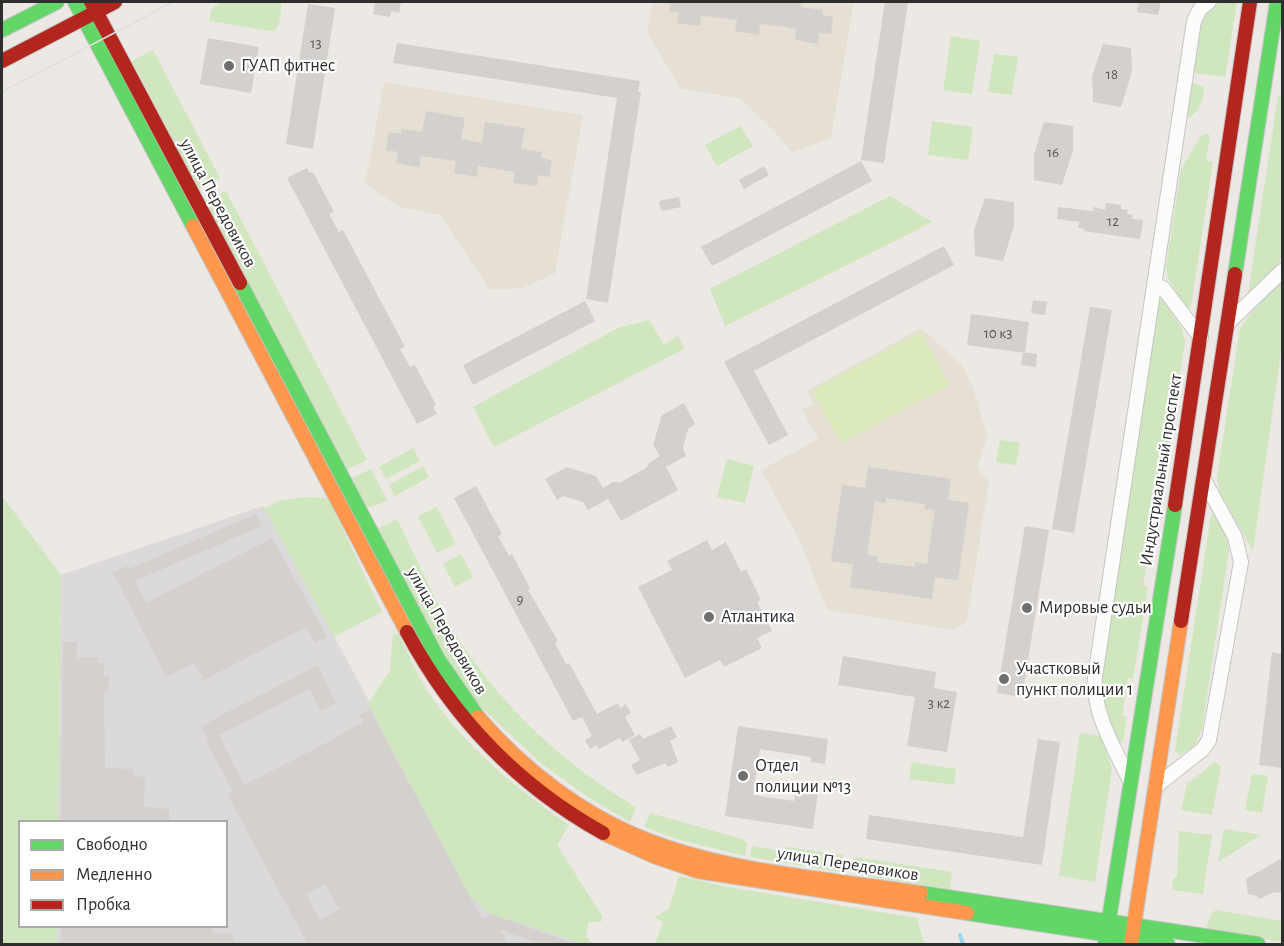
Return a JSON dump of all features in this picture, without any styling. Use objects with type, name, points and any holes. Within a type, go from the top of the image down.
[{"type":"main road","points":[[2,30],[57,2]]},
{"type":"main road","name":"улица Передовиков","points":[[75,2],[91,10],[438,659],[473,712],[511,751],[548,781],[602,818],[632,834],[671,849],[764,869],[1107,934],[1132,936]]},
{"type":"main road","points":[[2,61],[91,10],[115,2]]},
{"type":"main road","name":"Индустриальный проспект","points":[[1107,934],[1201,338],[1250,2]]},
{"type":"main road","points":[[1132,936],[1277,2]]},
{"type":"main road","points":[[1132,936],[1168,945]]},
{"type":"main road","points":[[1132,936],[1258,945]]},
{"type":"street","points":[[1131,783],[1107,730],[1094,686],[1194,21],[1200,9],[1209,2]]},
{"type":"street","points":[[1227,324],[1282,271]]},
{"type":"street","points":[[1154,285],[1163,288],[1201,338]]},
{"type":"street","points":[[1155,787],[1203,749],[1209,740],[1241,561],[1235,537],[1203,478]]},
{"type":"shaded area","points":[[652,2],[854,2],[831,138],[792,152],[740,98],[681,89],[647,32]]},
{"type":"shaded area","points":[[384,82],[583,115],[555,273],[523,288],[490,290],[440,215],[399,207],[365,184]]},
{"type":"shaded area","points":[[921,328],[962,365],[973,387],[987,436],[977,468],[989,481],[967,621],[955,630],[827,610],[801,543],[761,470],[818,439],[802,409],[813,404],[807,391]]},
{"type":"shaded area","points":[[263,506],[480,905],[537,920],[597,944],[57,944],[57,928],[228,928],[228,820],[58,820],[61,575]]},
{"type":"green space","points":[[220,2],[282,2],[279,25],[274,31],[270,31],[209,21],[211,10]]},
{"type":"green space","points":[[1217,2],[1237,2],[1225,77],[1194,73],[1202,20]]},
{"type":"green space","points":[[951,36],[980,41],[972,94],[943,90]]},
{"type":"green space","points":[[153,50],[220,178],[199,189],[132,61]]},
{"type":"green space","points":[[994,54],[1018,57],[1012,95],[988,92]]},
{"type":"green space","points":[[1192,82],[1204,87],[1203,95],[1196,111],[1190,117],[1186,117]]},
{"type":"green space","points":[[1278,96],[1282,97],[1282,256],[1274,271],[1248,294]]},
{"type":"green space","points":[[932,121],[973,127],[968,160],[928,155]]},
{"type":"green space","points":[[740,126],[753,146],[717,166],[705,145]]},
{"type":"green space","points":[[1210,135],[1206,161],[1213,162],[1191,306],[1188,309],[1168,279],[1166,267],[1181,169],[1201,136]]},
{"type":"green space","points":[[226,191],[367,460],[346,470],[205,201]]},
{"type":"green space","points":[[890,196],[932,222],[725,326],[710,289]]},
{"type":"green space","points":[[1282,283],[1282,344],[1253,551],[1220,493],[1217,477],[1240,328],[1261,301]]},
{"type":"green space","points":[[1159,298],[1163,299],[1182,329],[1185,342],[1156,535],[1151,534],[1143,586],[1148,587],[1133,679],[1128,678],[1122,716],[1127,717],[1123,741],[1119,744],[1102,696],[1101,677]]},
{"type":"green space","points":[[649,320],[664,345],[678,336],[684,349],[494,447],[473,407],[618,328]]},
{"type":"green space","points":[[921,332],[949,385],[841,443],[812,390]]},
{"type":"green space","points":[[1000,440],[1020,443],[1016,465],[996,462]]},
{"type":"green space","points":[[413,448],[420,461],[386,479],[379,467]]},
{"type":"green space","points":[[727,459],[754,466],[745,503],[717,497]]},
{"type":"green space","points":[[423,466],[429,477],[395,496],[389,485]]},
{"type":"green space","points":[[371,469],[387,500],[375,506],[365,507],[350,479]]},
{"type":"green space","points":[[2,496],[61,575],[58,820],[18,820],[18,928],[57,928],[57,944],[2,944]]},
{"type":"green space","points":[[307,497],[328,498],[382,612],[334,637],[264,508],[281,500]]},
{"type":"green space","points":[[437,507],[456,544],[437,553],[418,516]]},
{"type":"green space","points":[[1214,514],[1226,535],[1229,550],[1202,729],[1194,747],[1179,755],[1175,751],[1211,515]]},
{"type":"green space","points":[[397,519],[455,634],[492,685],[535,731],[559,752],[583,772],[636,807],[630,822],[588,797],[541,763],[476,702],[456,675],[377,529]]},
{"type":"green space","points":[[461,554],[473,577],[455,587],[443,564]]},
{"type":"green space","points":[[393,634],[398,634],[428,692],[462,735],[495,768],[569,825],[557,845],[602,916],[601,922],[589,922],[586,935],[591,944],[584,944],[491,914],[469,895],[368,704],[390,670]]},
{"type":"green space","points":[[1080,733],[1101,736],[1112,768],[1095,882],[1059,876]]},
{"type":"green space","points":[[912,762],[956,769],[954,785],[909,779]]},
{"type":"green space","points":[[1215,762],[1221,766],[1212,815],[1181,810],[1187,784]]},
{"type":"green space","points":[[1252,774],[1268,776],[1262,813],[1245,810]]},
{"type":"green space","points":[[650,813],[742,839],[747,843],[745,856],[680,840],[644,827]]},
{"type":"green space","points":[[1224,829],[1261,835],[1218,862]]},
{"type":"green space","points":[[1179,831],[1212,835],[1203,894],[1172,890],[1173,879],[1177,876]]},
{"type":"green space","points":[[752,846],[782,851],[786,847],[843,855],[840,872],[750,857]]},
{"type":"green space","points":[[856,857],[952,872],[950,889],[853,874]]},
{"type":"green space","points":[[679,876],[727,887],[917,918],[924,944],[655,944],[663,922],[654,917],[669,909]]},
{"type":"green space","points":[[1216,910],[1282,921],[1282,942],[1206,930],[1211,914]]},
{"type":"building","points":[[375,2],[401,2],[399,13],[391,11],[390,17],[373,14]]},
{"type":"building","points":[[670,2],[802,2],[801,7],[823,10],[822,15],[833,17],[831,34],[819,33],[818,44],[795,40],[796,29],[786,27],[760,24],[759,35],[735,31],[737,20],[701,16],[700,26],[677,23],[679,12],[669,11]]},
{"type":"building","points":[[885,2],[908,2],[884,163],[861,160]]},
{"type":"building","points":[[1139,2],[1161,2],[1158,15],[1137,12]]},
{"type":"building","points":[[308,4],[335,8],[313,149],[286,144]]},
{"type":"building","name":"ГУАП фитнес","points":[[208,38],[259,47],[251,93],[200,84]]},
{"type":"building","points":[[397,43],[640,81],[638,92],[641,92],[608,303],[586,299],[617,98],[393,63]]},
{"type":"building","points":[[1103,44],[1131,48],[1132,72],[1121,107],[1093,102],[1092,76]]},
{"type":"building","points":[[426,111],[465,118],[461,139],[482,143],[485,122],[525,128],[521,149],[542,152],[541,158],[552,160],[549,177],[538,175],[537,186],[513,183],[515,172],[478,166],[477,177],[454,173],[456,161],[421,156],[419,167],[396,163],[398,152],[386,150],[389,132],[401,134],[402,129],[422,132]]},
{"type":"building","points":[[1044,122],[1073,126],[1073,150],[1062,185],[1034,180],[1034,154]]},
{"type":"building","points":[[861,161],[872,181],[712,266],[701,247]]},
{"type":"building","points":[[764,166],[769,175],[744,189],[739,180]]},
{"type":"building","points":[[307,168],[310,173],[313,172],[334,212],[329,214],[339,232],[343,230],[405,347],[400,349],[410,367],[415,365],[436,405],[433,407],[437,414],[417,424],[287,178]]},
{"type":"building","points":[[679,197],[681,207],[661,211],[659,201]]},
{"type":"building","points":[[985,198],[1014,202],[1014,226],[1003,261],[975,256],[974,230]]},
{"type":"building","points":[[1106,203],[1121,205],[1121,209],[1128,210],[1127,214],[1133,215],[1132,219],[1143,220],[1140,239],[1083,231],[1084,229],[1078,228],[1079,222],[1057,219],[1058,207],[1093,211],[1093,207],[1105,210]]},
{"type":"building","points":[[944,246],[954,265],[754,371],[788,435],[769,445],[724,362]]},
{"type":"building","points":[[1033,300],[1047,302],[1045,315],[1031,313]]},
{"type":"building","points":[[585,301],[595,321],[473,385],[463,365]]},
{"type":"building","points":[[1090,307],[1112,310],[1074,533],[1052,529]]},
{"type":"building","points":[[971,314],[1029,322],[1025,353],[967,345]]},
{"type":"building","points":[[1023,352],[1037,354],[1036,367],[1021,365]]},
{"type":"building","points":[[684,403],[695,424],[688,429],[683,448],[686,456],[666,467],[678,490],[621,521],[608,499],[588,510],[583,502],[563,496],[557,500],[545,479],[567,467],[596,476],[603,488],[613,482],[621,482],[646,468],[650,462],[660,456],[653,445],[662,415]]},
{"type":"building","points":[[868,467],[951,479],[948,500],[969,503],[958,580],[935,577],[932,599],[850,587],[853,564],[831,561],[842,485],[865,488]],"holes":[[[886,498],[925,504],[924,509],[935,510],[927,564],[915,562],[915,567],[877,562],[877,556],[867,555],[875,501],[886,503]]]},
{"type":"building","points":[[476,486],[502,534],[498,536],[509,556],[512,554],[530,588],[528,590],[558,641],[555,643],[566,664],[569,663],[597,714],[618,703],[620,708],[626,704],[631,713],[625,717],[635,735],[622,742],[620,738],[599,749],[597,745],[590,749],[585,740],[592,736],[582,717],[573,721],[454,498]]},
{"type":"building","points":[[256,514],[262,526],[135,581],[146,603],[272,538],[327,637],[315,643],[306,627],[204,680],[194,663],[166,677],[113,573],[127,566],[129,569]]},
{"type":"building","points":[[1025,526],[1049,530],[1022,697],[997,693]]},
{"type":"building","name":"Атлантика","points":[[707,540],[712,550],[726,542],[741,572],[746,569],[761,600],[757,602],[772,631],[757,638],[762,648],[724,667],[720,660],[685,678],[638,587],[672,570],[667,561]]},
{"type":"building","points":[[63,642],[77,642],[77,658],[97,657],[98,663],[104,663],[104,676],[109,676],[109,691],[104,691],[105,768],[133,769],[133,776],[145,777],[144,807],[169,809],[170,820],[61,820]]},
{"type":"building","points":[[1272,652],[1282,654],[1282,768],[1259,765]]},
{"type":"building","points":[[843,656],[936,672],[934,688],[957,692],[947,752],[907,746],[915,697],[838,685]]},
{"type":"building","points":[[318,665],[336,703],[321,711],[309,689],[219,735],[244,785],[363,722],[359,715],[370,710],[482,919],[491,914],[578,945],[544,945],[500,930],[508,945],[308,945],[227,794],[233,791],[206,742],[208,740],[201,726]],"holes":[[[325,884],[339,909],[320,920],[306,894]]]},
{"type":"building","points":[[671,726],[677,737],[670,741],[678,762],[668,767],[665,763],[637,775],[631,765],[640,760],[629,740],[640,734],[643,739]]},
{"type":"building","name":"Отдел полиции №13","points":[[738,726],[828,739],[825,764],[811,762],[811,757],[760,749],[753,795],[794,801],[797,781],[819,785],[813,829],[725,816]]},
{"type":"building","points":[[1038,739],[1060,742],[1042,865],[866,839],[869,815],[1023,837]]},
{"type":"building","points":[[1282,858],[1282,893],[1274,892],[1259,899],[1257,896],[1248,894],[1246,879]]},
{"type":"building","points":[[61,928],[212,928],[212,933],[231,933],[236,945],[60,945]]},
{"type":"waterway","points":[[960,935],[963,944]]},
{"type":"tram line","points":[[2,92],[173,2]]},
{"type":"traffic: fast","points":[[2,30],[57,2]]},
{"type":"traffic: fast","points":[[75,2],[193,226]]},
{"type":"traffic: fast","points":[[1235,274],[1277,2]]},
{"type":"traffic: fast","points":[[240,283],[438,659],[478,717]]},
{"type":"traffic: fast","points":[[1105,944],[1175,505]]},
{"type":"traffic: fast","points":[[921,893],[1258,944]]},
{"type":"traffic: fast","points":[[967,913],[1168,944]]},
{"type":"traffic: slow","points":[[193,226],[407,632]]},
{"type":"traffic: slow","points":[[1131,944],[1181,621]]},
{"type":"traffic: slow","points":[[478,717],[515,755],[555,789],[600,818],[647,840],[679,851],[747,868],[921,893]]},
{"type":"traffic: slow","points":[[603,833],[656,857],[697,871],[967,913]]},
{"type":"traffic: jam","points":[[91,2],[240,283]]},
{"type":"traffic: jam","points":[[2,61],[115,2]]},
{"type":"traffic: jam","points":[[1175,505],[1250,2]]},
{"type":"traffic: jam","points":[[1181,621],[1235,274]]},
{"type":"traffic: jam","points":[[407,632],[445,693],[490,747],[543,793],[603,833]]},
{"type":"place","name":"ГУАП фитнес","points":[[229,66]]},
{"type":"place","name":"Мировые судьи","points":[[1027,608]]},
{"type":"place","name":"Атлантика","points":[[709,617]]},
{"type":"place","name":"Участковый пункт полиции 1","points":[[1004,679]]},
{"type":"place","name":"Отдел полиции №13","points":[[743,776]]}]
